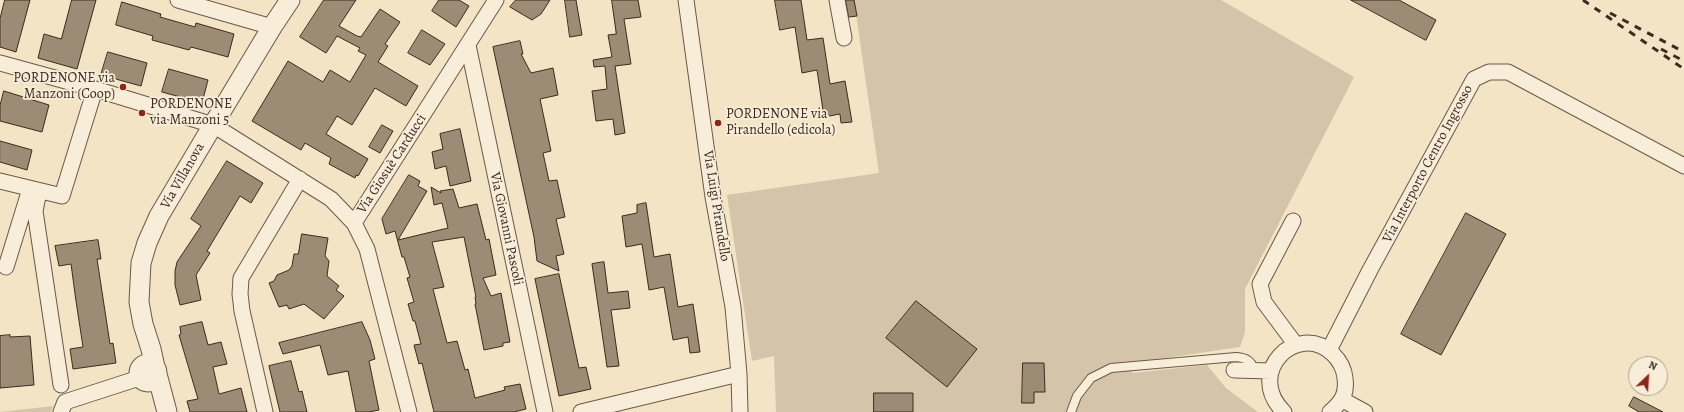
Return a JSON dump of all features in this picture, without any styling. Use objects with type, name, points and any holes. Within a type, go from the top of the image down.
[{"type":"street","name":"Via Villanova","points":[[160,412],[148,373],[151,349],[143,324],[139,302],[141,263],[147,243],[159,216],[272,27],[290,0]]},
{"type":"street","name":"Via Giosuè Carducci","points":[[409,412],[367,249],[354,223],[496,0]]},
{"type":"street","name":"Via Luigi Pirandello","points":[[686,0],[713,198],[733,307],[739,374],[740,412]]},
{"type":"street","points":[[837,0],[844,38]]},
{"type":"street","points":[[186,1],[272,27]]},
{"type":"street","name":"Via Giovanni Pascoli","points":[[468,45],[545,412]]},
{"type":"street","points":[[0,63],[95,89],[213,125],[331,200],[354,223]]},
{"type":"street","name":"Via Interporto Centro Ingrosso","points":[[1329,350],[1370,270],[1474,79],[1489,72],[1508,72],[1684,166]]},
{"type":"street","points":[[0,181],[62,196],[95,89]]},
{"type":"street","points":[[265,412],[242,311],[240,294],[241,278],[300,179]]},
{"type":"street","points":[[6,267],[35,190]]},
{"type":"street","points":[[35,190],[35,212],[61,385]]},
{"type":"street","points":[[1293,220],[1260,284],[1264,302],[1296,345]]},
{"type":"street","points":[[1284,412],[1272,396],[1269,383],[1271,371],[1276,360],[1285,351],[1296,345],[1308,343],[1320,345],[1329,350],[1339,360],[1344,372],[1346,384],[1343,400],[1330,412]]},
{"type":"street","points":[[1234,370],[1271,371]]},
{"type":"street","name":"Via Villanova","points":[[148,373],[166,412]]},
{"type":"street","points":[[61,412],[65,402],[133,380],[148,373]]},
{"type":"street","points":[[581,412],[739,374]]},
{"type":"street","points":[[1343,400],[1365,412]]},
{"type":"lane","points":[[1071,412],[1077,396],[1091,378],[1111,368],[1236,357],[1246,358],[1251,361],[1255,370]]},
{"type":"shaded area","points":[[854,0],[1221,0],[1354,77],[1245,289],[1245,332],[1240,347],[1132,363],[1132,373],[1207,365],[1226,388],[1258,412],[776,412],[774,356],[752,361],[727,195],[879,173]]},
{"type":"shaded area","points":[[53,406],[51,412],[0,412]]},
{"type":"building","points":[[5,0],[30,0],[16,52],[0,47],[0,19]]},
{"type":"building","points":[[72,0],[96,0],[77,69],[38,58],[44,34],[61,39]]},
{"type":"building","points":[[324,0],[356,0],[339,26],[357,36],[361,37],[380,9],[400,22],[385,44],[388,46],[378,62],[418,86],[406,106],[375,88],[352,125],[337,116],[326,134],[368,159],[358,176],[356,175],[355,178],[329,164],[331,158],[305,143],[301,150],[252,121],[288,61],[323,82],[330,70],[350,82],[366,55],[358,51],[360,48],[337,36],[326,53],[300,37]]},
{"type":"building","points":[[439,0],[459,0],[469,6],[456,27],[432,11]]},
{"type":"building","points":[[516,0],[550,0],[541,14],[532,20],[510,7]]},
{"type":"building","points":[[565,0],[576,0],[582,35],[570,37]]},
{"type":"building","points":[[612,0],[638,0],[641,17],[624,19],[631,64],[615,66],[625,133],[615,135],[613,119],[596,121],[592,91],[607,89],[605,66],[594,67],[593,60],[612,57],[608,35],[616,34]]},
{"type":"building","points":[[775,0],[801,0],[807,40],[823,38],[830,84],[845,81],[852,122],[841,123],[840,114],[824,117],[817,70],[802,73],[795,27],[780,30]]},
{"type":"building","points":[[846,0],[854,0],[857,16],[849,17]]},
{"type":"building","points":[[1351,0],[1399,0],[1436,20],[1426,40]]},
{"type":"building","points":[[122,2],[161,14],[160,17],[195,27],[196,23],[234,34],[228,57],[191,47],[189,50],[152,40],[153,36],[116,25]]},
{"type":"building","points":[[422,30],[445,44],[430,65],[408,53]]},
{"type":"building","points":[[520,41],[523,54],[521,54],[531,73],[553,68],[558,95],[540,99],[551,151],[543,153],[549,181],[557,180],[565,217],[556,219],[564,254],[556,256],[559,271],[537,261],[534,237],[493,47]]},
{"type":"building","points":[[108,52],[147,63],[141,86],[101,75]]},
{"type":"building","points":[[169,69],[208,80],[202,103],[162,92]]},
{"type":"building","points":[[4,91],[49,105],[42,132],[0,121],[0,106]]},
{"type":"building","points":[[382,125],[393,131],[380,153],[369,147]]},
{"type":"building","points":[[460,129],[471,181],[450,186],[446,166],[435,169],[432,152],[443,149],[440,134]]},
{"type":"building","points":[[0,141],[32,150],[27,170],[0,162]]},
{"type":"building","points":[[227,161],[263,183],[251,203],[240,196],[207,251],[210,253],[196,275],[201,300],[180,305],[175,285],[175,271],[177,262],[201,226],[191,219]]},
{"type":"building","points":[[409,175],[420,181],[418,186],[427,191],[398,240],[448,228],[442,203],[434,205],[431,187],[441,193],[440,191],[453,189],[459,208],[477,204],[486,240],[489,239],[496,275],[483,278],[491,296],[501,293],[510,342],[503,343],[503,346],[484,350],[475,304],[476,297],[464,237],[432,242],[444,287],[433,289],[447,343],[457,341],[465,370],[468,369],[475,398],[505,390],[504,387],[520,384],[526,409],[514,412],[434,412],[422,363],[419,364],[414,345],[421,344],[415,321],[413,321],[408,304],[414,302],[407,278],[410,277],[404,257],[402,257],[395,231],[386,234],[382,219]]},
{"type":"building","points":[[646,203],[654,257],[670,254],[678,307],[693,304],[700,352],[690,353],[688,337],[673,340],[664,287],[649,290],[642,244],[626,247],[622,216],[637,213],[637,205]]},
{"type":"building","points":[[1466,213],[1506,234],[1441,355],[1401,334]]},
{"type":"building","points":[[302,234],[328,238],[325,256],[329,261],[327,276],[339,286],[336,290],[344,296],[324,319],[304,304],[289,309],[287,305],[279,307],[269,283],[274,281],[277,275],[289,270],[292,266],[294,254],[298,254]]},
{"type":"building","points":[[98,240],[101,259],[97,259],[110,344],[113,343],[116,363],[73,369],[70,349],[83,347],[71,264],[59,266],[55,246]]},
{"type":"building","points":[[604,262],[608,293],[628,291],[630,308],[611,310],[619,366],[607,367],[592,264]]},
{"type":"building","points":[[559,274],[579,368],[586,367],[591,389],[559,396],[535,279]]},
{"type":"building","points":[[916,301],[977,349],[947,387],[886,338]]},
{"type":"building","points":[[202,322],[208,345],[221,342],[227,364],[213,367],[219,394],[241,388],[247,412],[190,412],[187,401],[198,399],[179,335],[181,334],[180,327]]},
{"type":"building","points":[[362,322],[370,340],[375,359],[369,361],[379,410],[369,412],[356,412],[348,371],[328,375],[320,345],[283,354],[279,343]]},
{"type":"building","points":[[10,335],[10,337],[30,336],[34,385],[0,388],[0,336]]},
{"type":"building","points":[[291,361],[299,392],[302,391],[307,412],[280,412],[269,366]]},
{"type":"building","points":[[1023,363],[1044,363],[1045,392],[1034,392],[1034,403],[1022,403]]},
{"type":"building","points":[[874,393],[913,393],[913,412],[874,412]]},
{"type":"building","points":[[1634,397],[1663,412],[1639,412],[1629,406]]},
{"type":"railway","points":[[1583,0],[1684,69]]},
{"type":"railway","points":[[1610,13],[1684,52]]},
{"type":"railway","points":[[1661,49],[1684,61]]},
{"type":"place","name":"PORDENONE via Manzoni (Coop)","points":[[123,87]]},
{"type":"place","name":"PORDENONE via Manzoni 5","points":[[142,113]]},
{"type":"place","name":"PORDENONE via Pirandello (edicola)","points":[[718,123]]}]
